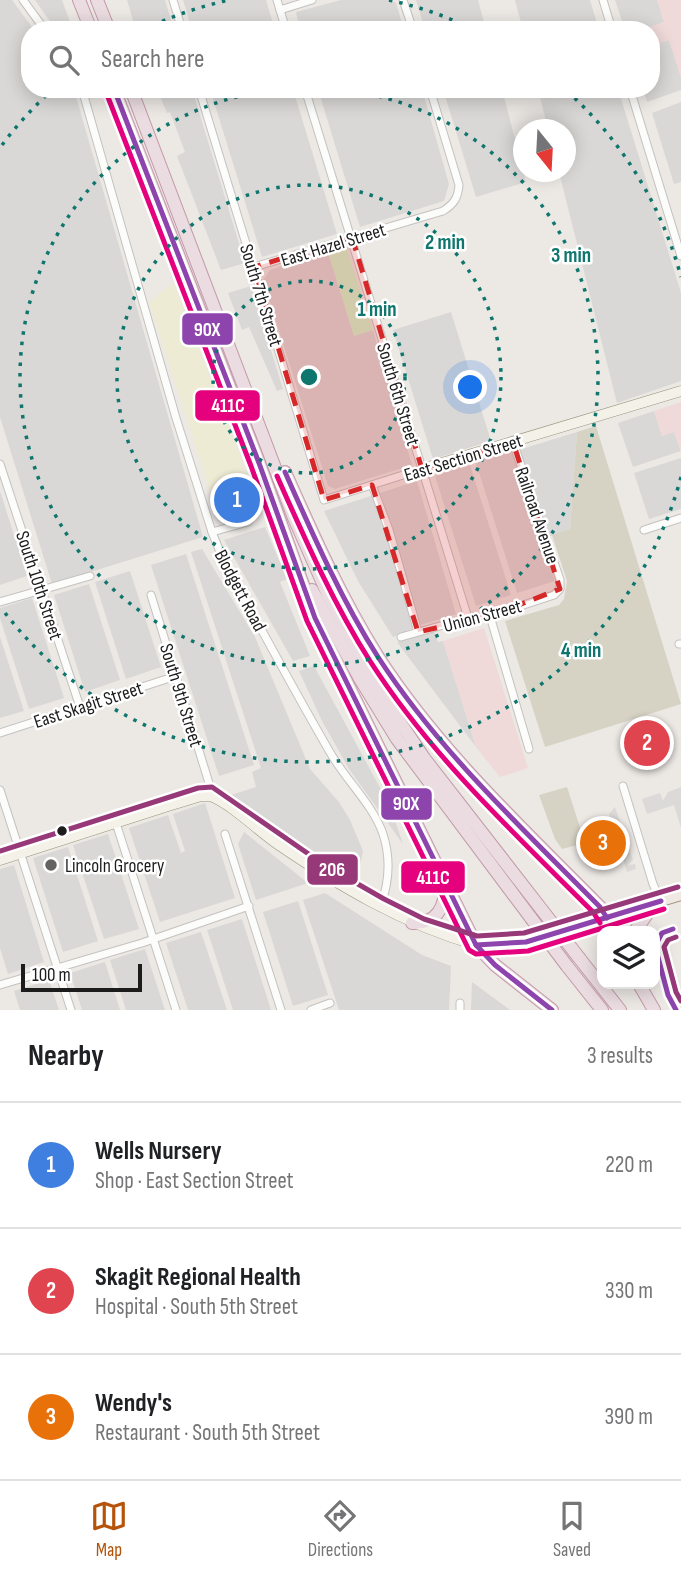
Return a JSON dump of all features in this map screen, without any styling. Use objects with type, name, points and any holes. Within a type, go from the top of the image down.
[{"type":"highway","points":[[79,0],[87,21]]},
{"type":"highway","points":[[97,0],[105,21]]},
{"type":"highway","points":[[117,98],[315,618],[476,945],[495,965],[552,1010]]},
{"type":"highway","points":[[134,98],[294,518],[329,597],[381,694],[536,914],[567,966],[602,1010]]},
{"type":"highway","points":[[232,353],[327,565],[352,615],[379,659],[464,767],[600,907],[611,926]]},
{"type":"highway","points":[[291,549],[341,643],[397,739],[536,914],[580,959],[620,1010]]},
{"type":"highway","points":[[412,923],[434,919],[444,904],[446,884]]},
{"type":"highway","points":[[639,926],[658,902]]},
{"type":"highway","points":[[642,989],[654,1010]]},
{"type":"main road","points":[[476,945],[526,943],[681,895]]},
{"type":"street","points":[[23,0],[38,21]]},
{"type":"street","points":[[173,0],[179,21]]},
{"type":"street","points":[[277,0],[283,21]]},
{"type":"street","points":[[280,10],[312,0]]},
{"type":"street","points":[[403,0],[409,21]]},
{"type":"street","points":[[603,0],[609,21]]},
{"type":"street","name":"Blodgett Road","points":[[85,98],[212,532],[222,557],[332,756],[383,834],[388,862],[388,883],[380,907]]},
{"type":"street","name":"South 7th Street","points":[[202,98],[324,500]]},
{"type":"street","name":"South 6th Street","points":[[308,98],[468,618]]},
{"type":"street","name":"East Hazel Street","points":[[254,267],[443,211],[452,206],[458,196],[459,184],[433,98]]},
{"type":"street","points":[[632,98],[681,256]]},
{"type":"street","name":"East Section Street","points":[[324,500],[681,391]]},
{"type":"street","name":"Railroad Avenue","points":[[513,442],[560,580],[560,589]]},
{"type":"street","name":"South 10th Street","points":[[0,464],[80,707]]},
{"type":"street","points":[[372,485],[389,530],[418,632]]},
{"type":"street","points":[[644,530],[681,518]]},
{"type":"street","points":[[212,532],[248,522]]},
{"type":"street","points":[[0,602],[90,576]]},
{"type":"street","name":"Union Street","points":[[401,638],[468,618],[489,616],[554,594],[560,589]]},
{"type":"street","name":"South 9th Street","points":[[151,595],[211,796]]},
{"type":"street","points":[[489,616],[529,749]]},
{"type":"street","name":"East Skagit Street","points":[[0,733],[176,676]]},
{"type":"street","points":[[623,786],[658,902]]},
{"type":"street","points":[[0,790],[71,1010]]},
{"type":"street","points":[[0,860],[201,796],[211,796],[318,871],[380,907],[412,923],[476,945]]},
{"type":"street","points":[[116,823],[176,1010]]},
{"type":"street","points":[[225,834],[281,1010]]},
{"type":"street","points":[[0,985],[249,906]]},
{"type":"street","points":[[311,1010],[330,1003]]},
{"type":"highlighted area","points":[[352,237],[422,469],[513,442],[560,589],[490,616],[418,632],[372,485],[324,500],[254,267]]},
{"type":"shaded area","points":[[0,0],[12,0],[27,21],[21,21],[21,98],[77,100],[203,537],[52,584],[0,417]]},
{"type":"shaded area","points":[[35,0],[62,0],[70,21],[50,21]]},
{"type":"shaded area","points":[[127,0],[165,0],[171,21],[133,21]]},
{"type":"shaded area","points":[[183,0],[266,0],[272,21],[189,21]]},
{"type":"shaded area","points":[[341,0],[390,0],[396,3],[401,21],[298,21],[296,12]]},
{"type":"shaded area","points":[[416,0],[478,0],[484,21],[422,21]]},
{"type":"shaded area","points":[[515,0],[590,0],[596,21],[521,21]]},
{"type":"shaded area","points":[[615,0],[657,0],[664,22],[660,23],[660,21],[622,21]]},
{"type":"shaded area","points":[[657,0],[681,0],[681,77],[669,40],[660,43],[660,23],[664,22]]},
{"type":"shaded area","points":[[669,40],[681,77],[681,90],[660,97],[660,43]]},
{"type":"shaded area","points":[[161,98],[195,98],[245,263],[221,270],[177,156],[185,152],[170,112],[167,113]]},
{"type":"shaded area","points":[[213,98],[296,98],[337,234],[262,257]]},
{"type":"shaded area","points":[[321,98],[425,98],[449,184],[444,201],[360,227]]},
{"type":"shaded area","points":[[446,98],[504,98],[513,132],[513,182],[526,182],[476,197]]},
{"type":"shaded area","points":[[540,98],[621,98],[681,293],[681,381],[617,403],[562,182],[576,182],[576,119],[546,119]]},
{"type":"shaded area","points":[[681,102],[681,182],[674,184],[652,113]]},
{"type":"shaded area","points":[[328,252],[354,336],[373,330],[412,465],[335,489],[328,486],[263,280],[270,270]]},
{"type":"shaded area","points":[[173,282],[260,509],[220,522],[149,303]]},
{"type":"shaded area","points":[[251,286],[283,389],[277,391],[249,327],[242,330],[228,293]]},
{"type":"shaded area","points":[[451,312],[491,441],[433,459],[393,330]]},
{"type":"shaded area","points":[[681,402],[681,451],[674,432],[662,436],[654,411]]},
{"type":"shaded area","points":[[654,411],[662,436],[674,432],[681,451],[633,467],[618,423]]},
{"type":"shaded area","points":[[596,426],[681,704],[545,747],[505,621],[559,605],[564,599],[567,581],[552,535],[570,529],[577,432]]},
{"type":"shaded area","points":[[577,432],[570,529],[540,540],[555,581],[517,593],[476,463]]},
{"type":"shaded area","points":[[681,458],[681,509],[649,519],[634,473]]},
{"type":"shaded area","points":[[470,465],[511,595],[476,606],[435,476]]},
{"type":"shaded area","points":[[417,481],[456,614],[421,625],[380,493]]},
{"type":"shaded area","points":[[0,491],[27,576],[0,585]]},
{"type":"shaded area","points":[[374,495],[400,570],[413,628],[393,637],[358,581],[324,511]]},
{"type":"shaded area","points":[[265,527],[287,579],[280,582],[310,656],[293,661],[224,540]]},
{"type":"shaded area","points":[[202,549],[255,637],[310,769],[339,802],[350,820],[363,851],[359,871],[315,855],[259,819],[255,823],[225,797],[256,787],[252,772],[261,768],[191,552]]},
{"type":"shaded area","points":[[186,554],[254,765],[219,776],[151,565]]},
{"type":"shaded area","points":[[130,571],[161,667],[126,679],[95,582]]},
{"type":"shaded area","points":[[89,584],[120,680],[85,692],[54,595]]},
{"type":"shaded area","points":[[32,598],[64,698],[29,709],[0,618],[0,608]]},
{"type":"shaded area","points":[[484,628],[528,768],[500,777],[476,747],[443,641]]},
{"type":"shaded area","points":[[434,631],[438,642],[443,641],[476,747],[397,642]]},
{"type":"shaded area","points":[[0,637],[24,711],[0,718]]},
{"type":"shaded area","points":[[314,666],[390,806],[403,844],[349,769],[322,721],[299,671]]},
{"type":"shaded area","points":[[567,787],[585,843],[562,849],[555,839],[539,795]]},
{"type":"shaded area","points":[[681,787],[681,828],[674,805],[647,814],[642,799],[660,793],[663,801],[668,792]]},
{"type":"shaded area","points":[[205,803],[235,898],[160,922],[129,828],[168,815],[181,853],[185,851],[173,814]]},
{"type":"shaded area","points":[[615,807],[627,842],[622,848],[623,850],[628,845],[633,860],[628,865],[635,864],[636,869],[627,872],[609,814]]},
{"type":"shaded area","points":[[244,832],[308,883],[256,900],[238,844]]},
{"type":"shaded area","points":[[108,834],[139,929],[104,939],[73,845]]},
{"type":"shaded area","points":[[68,847],[98,941],[63,952],[33,858]]},
{"type":"shaded area","points":[[14,865],[44,962],[8,974],[0,948],[0,869]]},
{"type":"shaded area","points":[[325,893],[422,955],[451,966],[449,1010],[339,1010],[303,900]]},
{"type":"shaded area","points":[[298,901],[328,995],[293,1006],[263,912]]},
{"type":"shaded area","points":[[242,919],[271,1010],[233,1010],[207,930]]},
{"type":"shaded area","points":[[201,932],[227,1010],[188,1010],[166,943]]},
{"type":"shaded area","points":[[145,949],[165,1010],[126,1010],[110,960]]},
{"type":"shaded area","points":[[105,962],[120,1010],[82,1010],[70,973]]},
{"type":"shaded area","points":[[49,980],[59,1010],[20,1010],[14,991]]},
{"type":"shaded area","points":[[472,982],[510,1010],[471,1010]]},
{"type":"green space","points":[[346,246],[373,330],[354,336],[328,252]]},
{"type":"transit line","name":"411C","points":[[108,98],[251,466],[307,621],[469,950],[476,954],[528,951],[664,909]]},
{"type":"transit line","name":"90X","points":[[117,98],[259,463],[315,618],[476,945],[495,965],[552,1010]]},
{"type":"transit line","name":"90X","points":[[285,472],[340,590],[378,657],[402,691],[454,757],[600,907],[607,918]]},
{"type":"transit line","name":"411C","points":[[277,476],[332,594],[370,661],[394,696],[419,729],[475,792],[593,912],[600,923]]},
{"type":"transit line","name":"206","points":[[0,851],[198,788],[212,787],[323,864],[384,899],[424,919],[477,936],[524,933],[678,887]]},
{"type":"transit line","name":"90X","points":[[476,945],[526,942],[661,901]]},
{"type":"transit line","name":"90X","points":[[673,929],[662,933],[655,946],[668,995],[676,1010]]},
{"type":"transit line","name":"206","points":[[676,937],[668,940],[664,947],[681,1001]]},
{"type":"place","name":"Wells Nursery","points":[[237,500]]},
{"type":"place","name":"Skagit Regional Health","points":[[647,743]]},
{"type":"place","name":"Wendy's","points":[[603,843]]},
{"type":"place","name":"Lincoln Grocery","points":[[51,865]]}]
